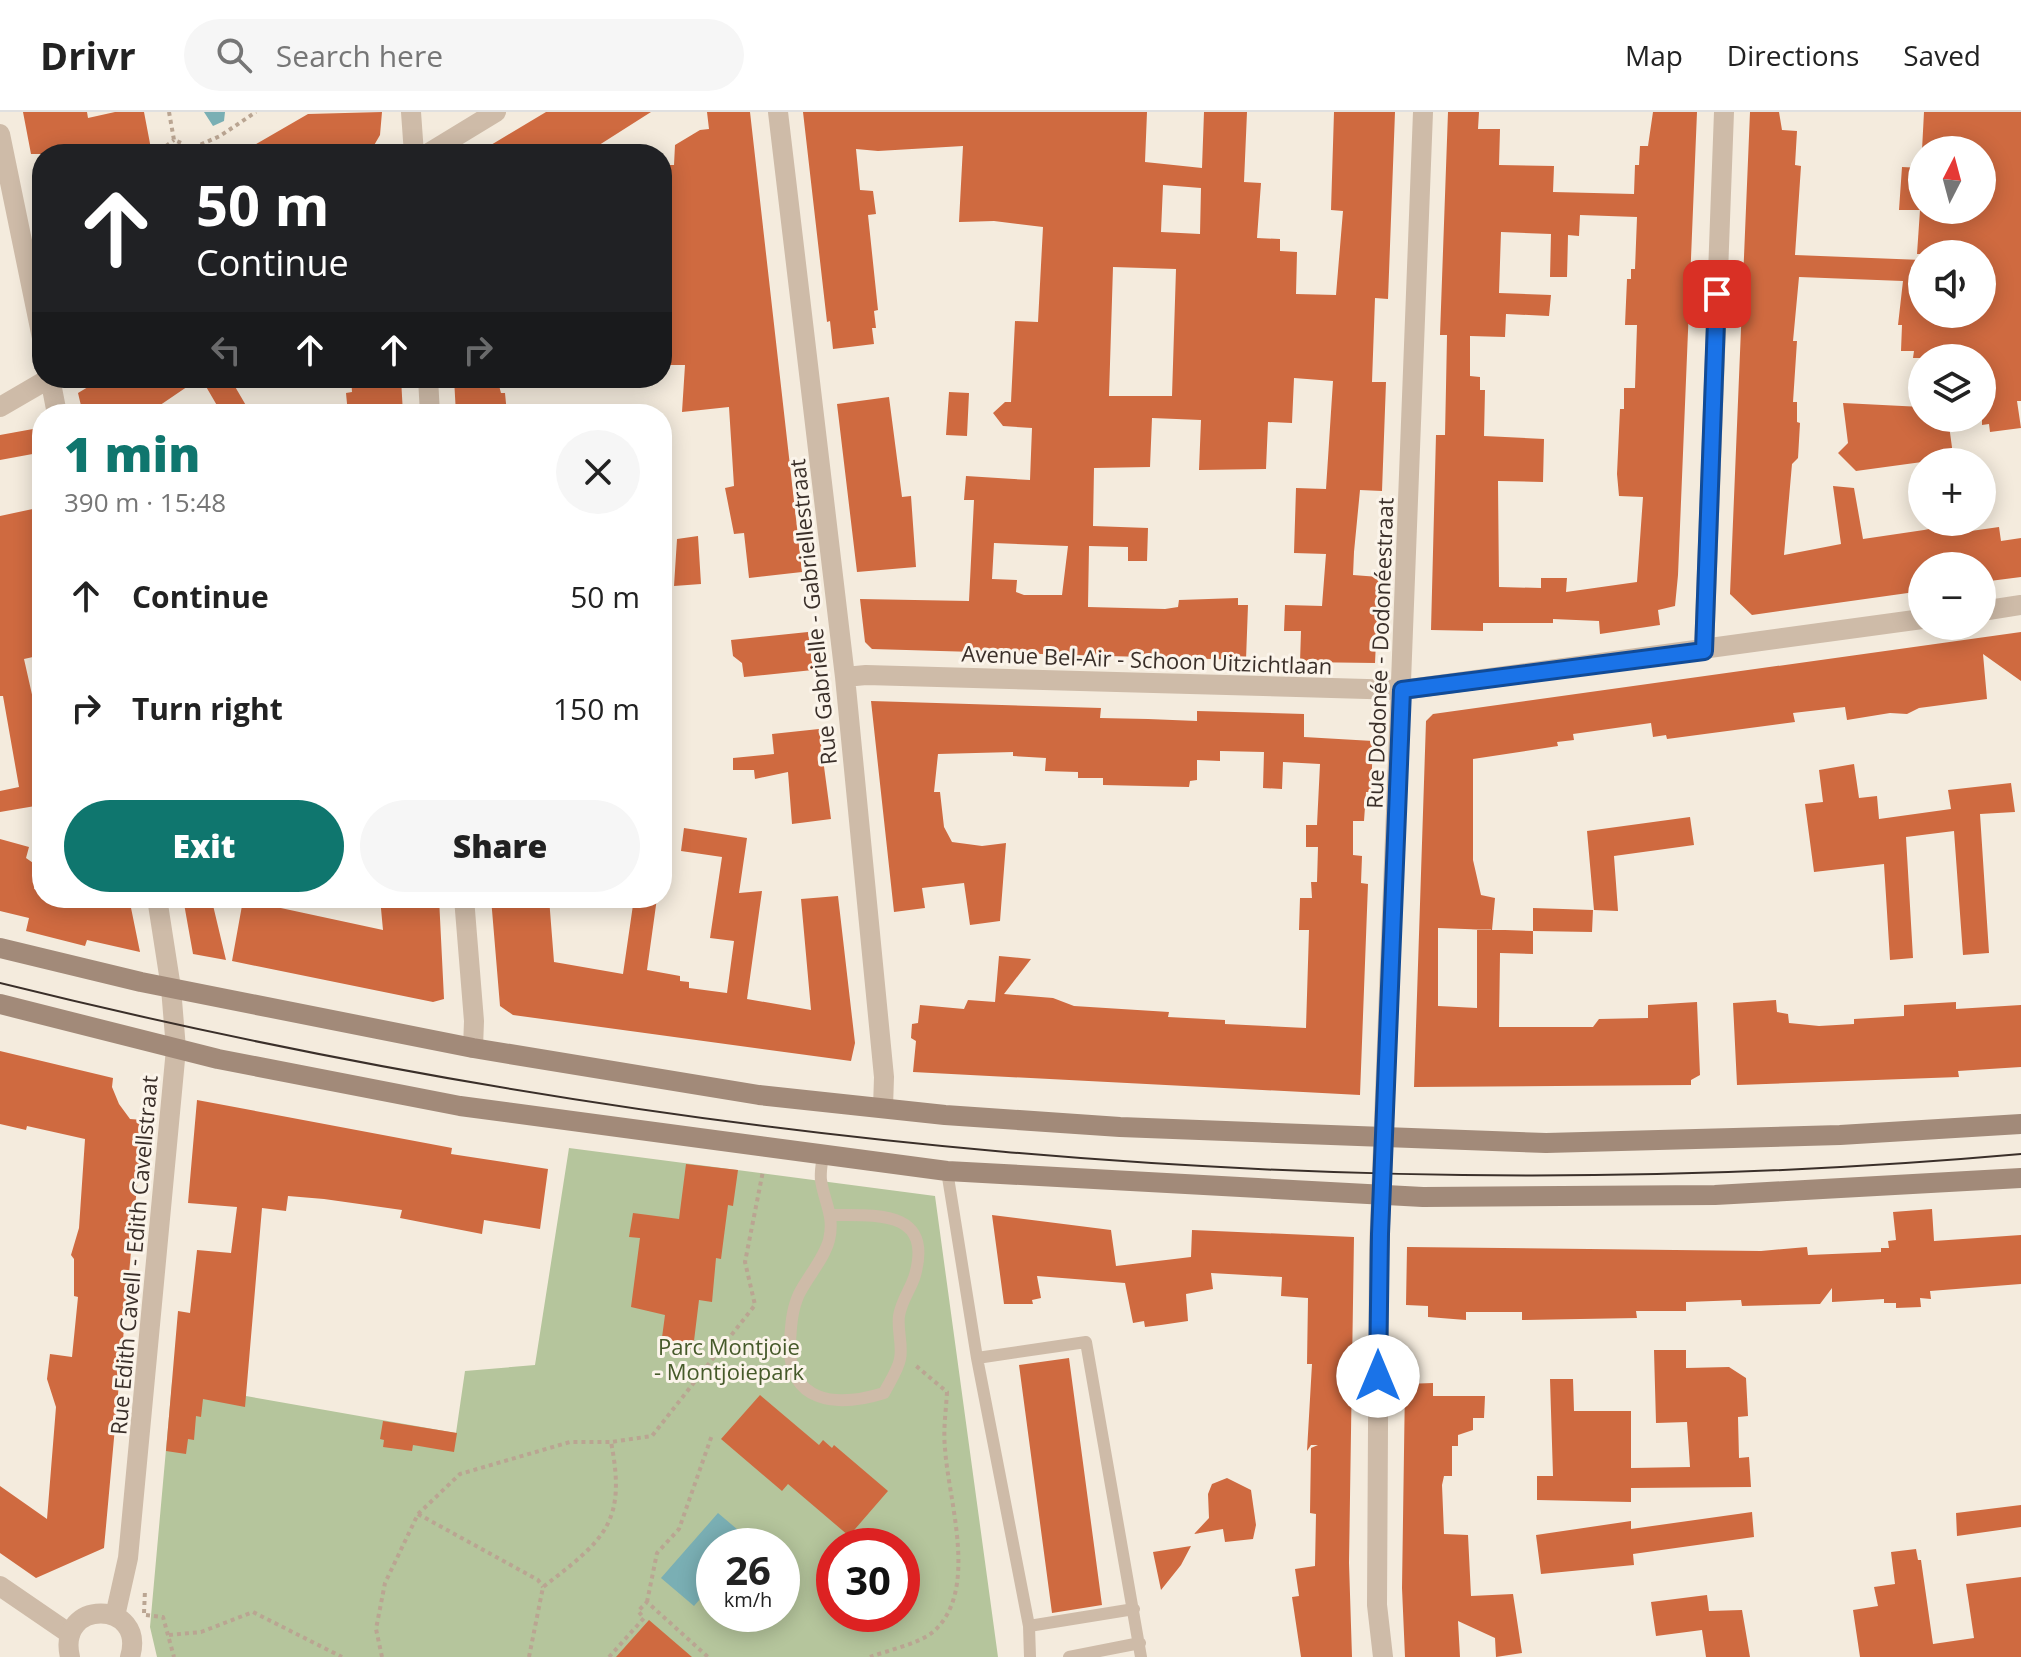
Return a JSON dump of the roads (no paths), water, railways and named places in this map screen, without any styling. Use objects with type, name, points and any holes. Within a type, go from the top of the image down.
[{"type":"main road","points":[[0,948],[171,988],[473,1048],[759,1095],[883,1108],[1120,1127],[1561,1143],[1840,1135],[2021,1124]]},
{"type":"main road","points":[[0,1004],[176,1049],[460,1106],[947,1171],[1382,1196],[1715,1195],[2021,1178]]},
{"type":"street","points":[[411,112],[413,144]]},
{"type":"street","points":[[443,144],[496,112]]},
{"type":"street","name":"Rue Gabrielle - Gabriellestraat","points":[[778,112],[845,677],[884,1077],[883,1108]]},
{"type":"street","name":"Rue Dodonée - Dodonéestraat","points":[[1383,1657],[1377,1605],[1382,1196],[1423,112]]},
{"type":"street","points":[[1704,651],[1724,112]]},
{"type":"street","points":[[1,146],[32,291]]},
{"type":"street","points":[[0,407],[33,388]]},
{"type":"street","points":[[1996,609],[2021,605]]},
{"type":"street","name":"Avenue Bel-Air - Schoon Uitzichtlaan","points":[[845,677],[866,675],[1402,690],[1908,621]]},
{"type":"street","name":"Rue Edith Cavell - Edith Cavellstraat","points":[[115,1616],[128,1558],[176,1049],[171,988],[159,908]]},
{"type":"street","points":[[465,908],[473,1048]]},
{"type":"street","points":[[0,1586],[70,1634]]},
{"type":"street","points":[[70,1657],[70,1634],[77,1622],[88,1615],[102,1612],[115,1616],[131,1635],[130,1657]]},
{"type":"lane","points":[[823,1155],[821,1179],[832,1215],[829,1241],[799,1295],[791,1319],[789,1364],[796,1380],[814,1396],[858,1401],[884,1393],[900,1360],[899,1315],[915,1276],[920,1249],[912,1230],[887,1216],[832,1215]]},
{"type":"lane","points":[[947,1171],[977,1358],[1029,1626],[1030,1657]]},
{"type":"lane","points":[[977,1358],[1086,1342],[1141,1657]]},
{"type":"lane","points":[[1029,1626],[1134,1609]]},
{"type":"lane","points":[[1069,1657],[1140,1643]]},
{"type":"water","points":[[204,112],[225,112],[224,121],[213,126]]},
{"type":"water","points":[[718,1513],[736,1528],[705,1528]]},
{"type":"water","points":[[696,1538],[694,1606],[661,1578]]},
{"type":"tram line","points":[[0,983],[247,1039],[497,1086],[749,1124],[1003,1152],[1258,1169],[1514,1175],[1768,1171],[2021,1154]]},
{"type":"park label","name":"Parc Montjoie - Montjoiepark","points":[[729,1358]]}]
